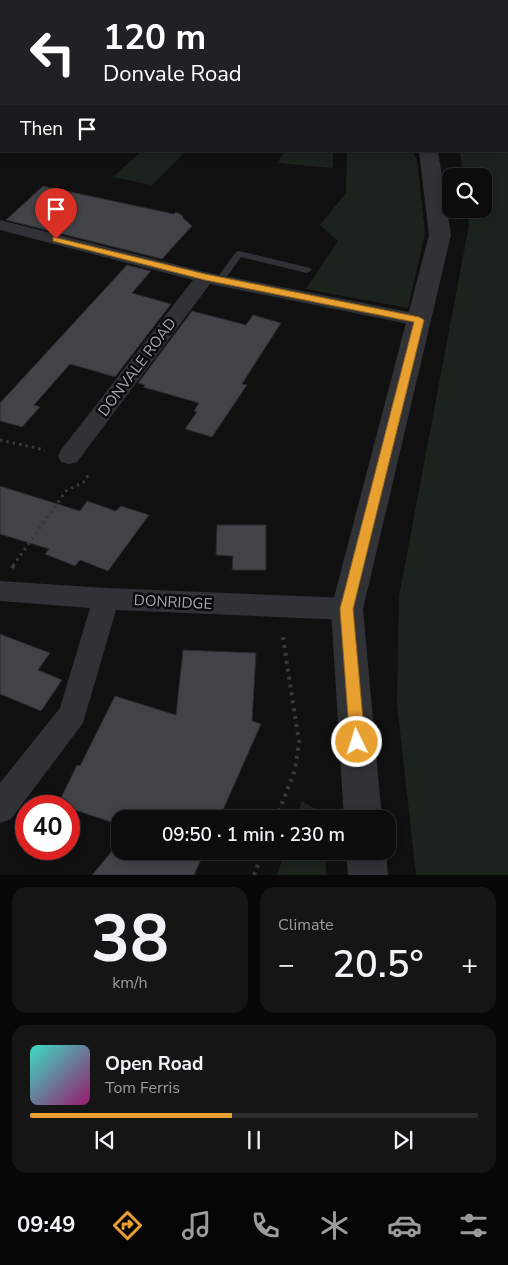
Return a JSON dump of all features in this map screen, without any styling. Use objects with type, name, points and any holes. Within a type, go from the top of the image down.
[{"type":"street","points":[[362,810],[347,609],[440,236],[428,152]]},
{"type":"street","points":[[0,225],[212,279],[419,320]]},
{"type":"street","name":"DONVALE ROAD","points":[[69,456],[212,279]]},
{"type":"street","name":"DONRIDGE","points":[[5,580],[106,598],[347,609]]},
{"type":"street","points":[[0,808],[73,714],[106,598]]},
{"type":"street","points":[[367,860],[368,875]]},
{"type":"lane","points":[[212,279],[239,254],[307,270]]},
{"type":"path","points":[[0,440],[69,456],[94,465],[84,482],[66,491],[5,580]]},
{"type":"path","points":[[278,606],[299,742],[295,770],[279,810]]},
{"type":"path","points":[[254,875],[260,860]]},
{"type":"shaded area","points":[[141,152],[185,152],[152,185],[113,177]]},
{"type":"shaded area","points":[[284,152],[333,152],[333,168],[278,163]]},
{"type":"shaded area","points":[[347,152],[413,152],[417,161],[425,233],[408,308],[306,289],[338,241],[320,225],[346,193]]},
{"type":"shaded area","points":[[460,152],[508,152],[508,875],[416,875],[397,703],[399,596],[469,225],[468,218],[492,218],[492,168],[462,168]]},
{"type":"shaded area","points":[[302,801],[317,810],[299,810]]},
{"type":"shaded area","points":[[282,860],[325,860],[326,875],[277,875]]},
{"type":"building","points":[[43,186],[174,214],[176,212],[183,216],[192,226],[162,259],[6,220]]},
{"type":"building","points":[[127,265],[151,271],[132,293],[171,304],[115,377],[70,364],[34,405],[40,407],[22,427],[0,421],[0,403]]},
{"type":"building","points":[[192,311],[246,325],[253,315],[281,323],[242,384],[247,385],[212,437],[185,429],[197,412],[194,411],[199,403],[143,387],[145,385],[138,383]]},
{"type":"building","points":[[0,486],[80,511],[87,501],[116,511],[121,506],[149,515],[108,571],[80,560],[75,566],[45,554],[49,549],[0,534]]},
{"type":"building","points":[[217,525],[266,525],[266,570],[232,570],[233,556],[216,555]]},
{"type":"building","points":[[0,634],[50,653],[38,670],[62,680],[41,711],[0,694]]},
{"type":"building","points":[[183,650],[256,653],[252,721],[261,724],[223,810],[111,810],[111,822],[80,812],[80,795],[62,795],[77,765],[80,766],[115,696],[176,715]]},
{"type":"building","points":[[111,852],[111,860],[201,860],[194,875],[92,875]]},
{"type":"route","points":[[56,239],[205,277],[419,320],[347,609],[357,742]]}]
